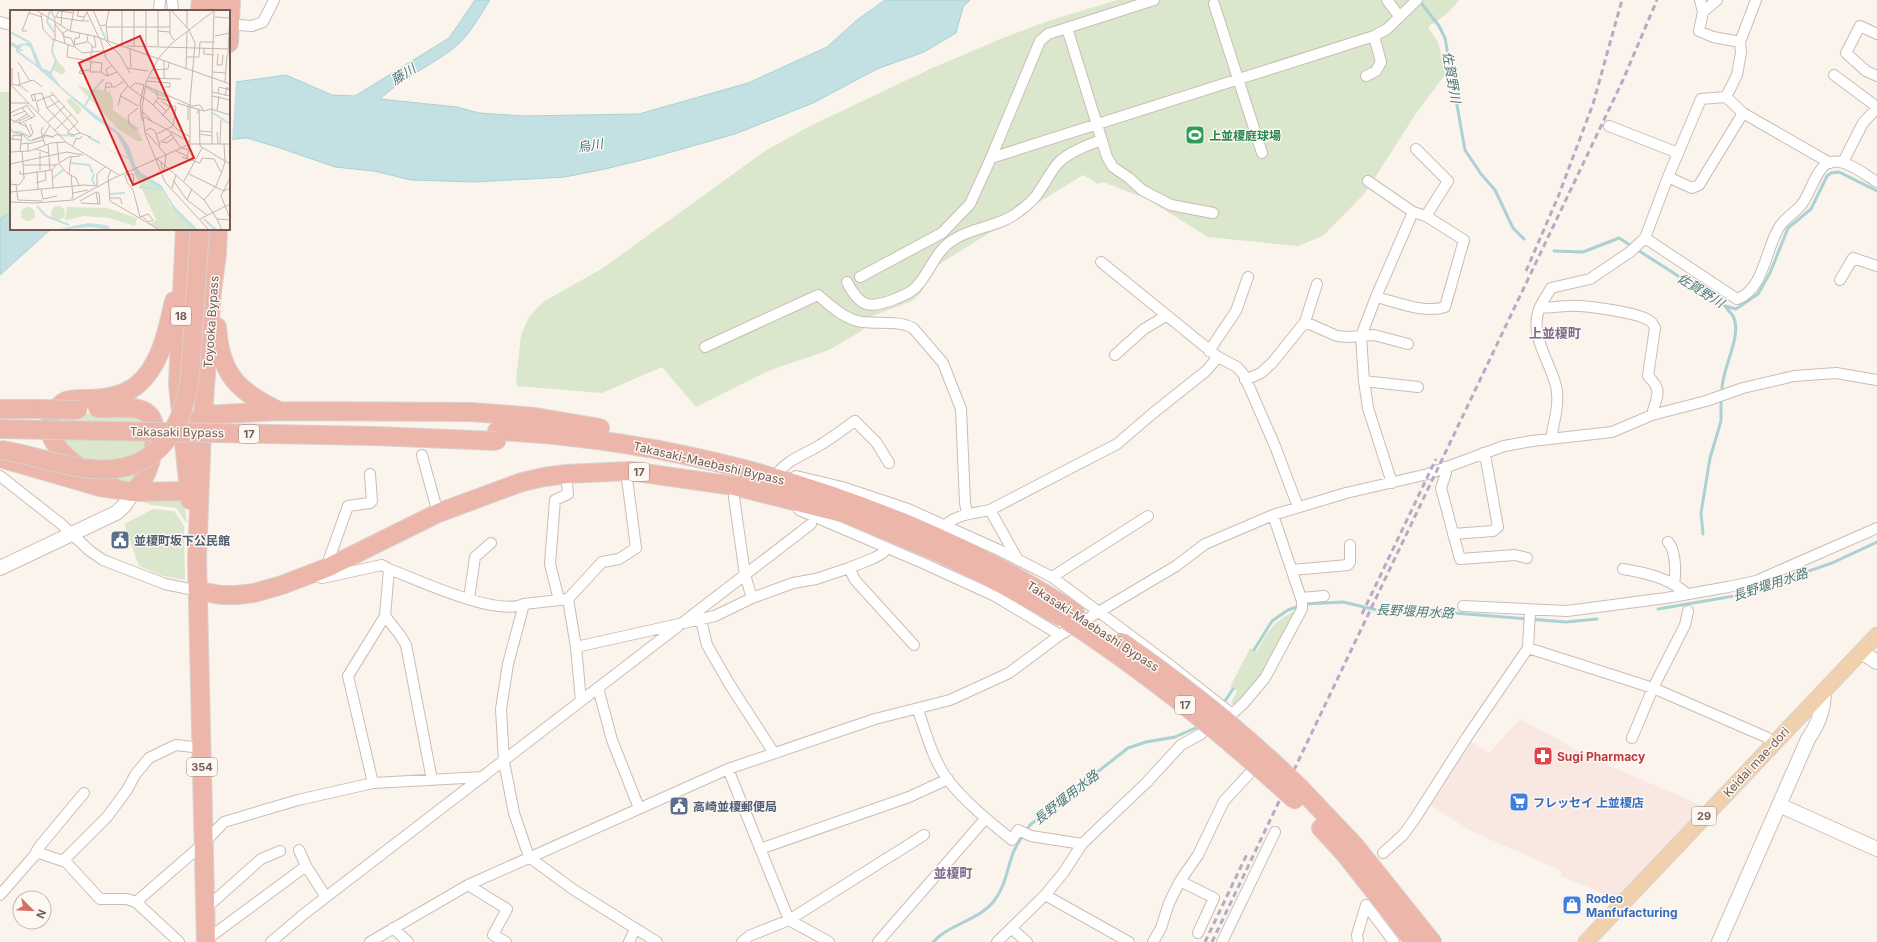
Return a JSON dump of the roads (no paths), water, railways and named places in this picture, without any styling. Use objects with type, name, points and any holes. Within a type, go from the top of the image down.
[{"type":"highway","points":[[200,10],[201,0]]},
{"type":"highway","points":[[216,10],[217,0]]},
{"type":"highway","points":[[230,22],[231,0]]},
{"type":"highway","points":[[0,450],[77,467],[101,469],[120,468],[139,461],[149,456],[165,442],[174,431],[187,400],[200,230]]},
{"type":"highway","name":"Toyooka Bypass","points":[[202,422],[206,393],[212,291],[217,254],[218,230]]},
{"type":"highway","points":[[0,409],[78,410],[98,408],[114,405],[151,382],[158,373],[168,354],[174,329],[185,234]]},
{"type":"highway","name":"18","points":[[184,442],[178,391],[185,234]]},
{"type":"highway","points":[[217,254],[216,323],[220,350],[230,373],[238,385],[249,395],[279,411]]},
{"type":"highway","points":[[126,491],[89,475],[67,458],[54,440],[50,422],[55,411],[66,401],[75,399],[101,399],[128,395]]},
{"type":"highway","points":[[98,408],[138,409],[148,414],[153,420],[156,437],[150,461],[142,482],[126,491]]},
{"type":"highway","name":"17","points":[[202,422],[279,411],[503,413],[579,424],[623,433],[657,443],[682,455]]},
{"type":"highway","name":"Takasaki Bypass","points":[[0,420],[497,436]]},
{"type":"highway","points":[[0,458],[82,482],[126,491],[189,491],[195,479],[196,452],[202,422],[194,423],[184,442]]},
{"type":"highway","name":"354","points":[[197,559],[202,422]]},
{"type":"highway","name":"Takasaki Bypass","points":[[0,429],[367,436],[497,436]]},
{"type":"highway","name":"Takasaki-Maebashi Bypass","points":[[497,436],[582,437],[682,455],[774,478],[838,498],[911,526],[979,557],[1068,623]]},
{"type":"highway","name":"Takasaki-Maebashi Bypass","points":[[497,436],[568,447],[627,463],[669,461],[752,481],[812,500],[944,555],[994,580],[1068,623],[1127,661],[1205,720],[1298,794],[1355,846],[1432,942]]},
{"type":"highway","name":"354","points":[[184,442],[197,559],[199,591],[206,941]]},
{"type":"highway","name":"17","points":[[199,591],[221,595],[254,593],[329,567],[438,513],[522,482],[544,476],[566,474],[627,463],[734,486],[842,513]]},
{"type":"highway","name":"Takasaki-Maebashi Bypass","points":[[1298,794],[1414,942]]},
{"type":"main road","name":"Keidai mae-dori","points":[[1586,942],[1877,635]]},
{"type":"street","points":[[158,10],[160,0]]},
{"type":"street","points":[[172,0],[173,10]]},
{"type":"street","points":[[239,25],[252,26],[263,22],[274,0]]},
{"type":"street","points":[[860,277],[929,241],[946,229],[970,204],[1040,41],[1048,34],[1154,0]]},
{"type":"street","points":[[1387,0],[1399,16]]},
{"type":"street","points":[[1700,0],[1703,12],[1699,31],[1713,37],[1740,42]]},
{"type":"street","points":[[1703,12],[1717,0]]},
{"type":"street","points":[[1726,97],[1737,75],[1740,42],[1756,0]]},
{"type":"street","points":[[1214,4],[1262,153]]},
{"type":"street","points":[[991,158],[1374,36],[1387,29],[1412,4]]},
{"type":"street","points":[[0,22],[10,25]]},
{"type":"street","points":[[1877,34],[1860,26],[1846,53],[1866,71],[1877,76]]},
{"type":"street","points":[[1068,28],[1107,157],[1113,167],[1129,178],[1142,190],[1171,205],[1213,213]]},
{"type":"street","points":[[1366,76],[1376,71],[1381,62],[1374,36]]},
{"type":"street","points":[[1834,75],[1877,108],[1863,123],[1843,162]]},
{"type":"street","points":[[1551,438],[1557,407],[1557,391],[1540,342],[1536,322],[1540,307],[1551,288],[1590,279],[1630,252],[1644,239],[1701,99],[1726,97],[1743,113],[1830,162],[1843,162],[1877,182]]},
{"type":"street","points":[[1668,177],[1692,188],[1699,185],[1743,113]]},
{"type":"street","points":[[1608,126],[1678,153]]},
{"type":"street","points":[[847,282],[854,295],[860,301],[869,305],[878,305],[907,294],[916,288],[943,248],[952,240],[965,233],[996,224],[1016,214],[1035,197],[1060,161],[1081,148],[1102,140]]},
{"type":"street","points":[[1416,149],[1448,180],[1426,216]]},
{"type":"street","points":[[1644,239],[1736,299],[1745,296],[1755,283],[1780,226],[1802,204],[1820,170],[1830,162]]},
{"type":"street","points":[[1368,181],[1413,212],[1426,216],[1464,240],[1445,308],[1423,308],[1376,297]]},
{"type":"street","points":[[1392,482],[1368,408],[1364,381],[1361,336],[1376,297],[1413,212]]},
{"type":"street","points":[[1840,280],[1853,258],[1877,266]]},
{"type":"street","points":[[1101,262],[1209,351],[1237,367],[1245,380],[1275,446],[1298,507]]},
{"type":"street","points":[[1209,351],[1236,311],[1248,276]]},
{"type":"street","points":[[1245,380],[1261,373],[1272,363],[1305,322],[1317,284]]},
{"type":"street","points":[[705,347],[818,295],[839,312],[852,320],[863,322],[895,323],[913,328],[943,363],[961,409],[965,503],[967,514]]},
{"type":"street","points":[[1540,307],[1547,308],[1567,306],[1596,308],[1625,312],[1650,321],[1655,328],[1648,376],[1657,384],[1659,390],[1652,415]]},
{"type":"street","points":[[1115,355],[1144,329],[1166,316]]},
{"type":"street","points":[[1305,322],[1337,336],[1374,335],[1408,344]]},
{"type":"street","points":[[942,528],[958,516],[990,510],[1117,444],[1206,371],[1218,357]]},
{"type":"street","points":[[370,942],[468,885],[728,768],[875,719],[918,710],[950,700],[1009,673],[1068,623],[1098,612],[1128,595],[1176,566],[1205,544],[1273,515],[1392,482],[1428,474],[1504,446],[1551,438],[1612,432],[1652,415],[1706,401],[1743,388],[1794,376],[1836,373],[1877,380]]},
{"type":"street","points":[[1364,381],[1418,387]]},
{"type":"street","points":[[774,478],[779,470],[791,461],[820,445],[854,421],[876,442],[889,463]]},
{"type":"street","points":[[1453,534],[1493,531],[1498,527],[1486,460],[1483,453]]},
{"type":"street","points":[[422,455],[438,513]]},
{"type":"street","points":[[311,574],[322,578],[382,565],[469,599],[498,607],[519,607],[524,604],[563,599],[602,562],[618,560],[636,548],[627,463]]},
{"type":"street","points":[[1445,467],[1446,473],[1441,488],[1460,559],[1515,555],[1527,558]]},
{"type":"street","points":[[329,567],[330,559],[348,506],[372,503],[370,474]]},
{"type":"street","points":[[566,474],[568,494],[554,500],[550,564],[563,599],[576,647],[581,701]]},
{"type":"street","points":[[0,476],[26,496],[94,554],[121,568],[164,584],[199,591]]},
{"type":"street","points":[[774,478],[797,476],[836,485],[908,509],[942,528],[1018,560],[1052,577],[1166,662],[1230,712],[1266,744],[1269,748],[1268,751],[1224,801],[1198,855],[1180,881],[1169,903],[1161,928],[1153,942]]},
{"type":"street","points":[[752,598],[745,575],[734,497],[734,486],[813,515],[887,548],[927,559],[995,596],[1068,623]]},
{"type":"street","points":[[0,568],[116,513],[124,506],[126,491]]},
{"type":"street","points":[[990,510],[1018,560]]},
{"type":"street","points":[[1230,712],[1243,704],[1265,678],[1302,603],[1273,515]]},
{"type":"street","points":[[1052,577],[1148,516]]},
{"type":"street","points":[[271,942],[326,897],[504,762],[811,524]]},
{"type":"street","points":[[1463,606],[1530,616],[1687,594],[1756,581],[1877,528]]},
{"type":"street","points":[[1668,542],[1673,551],[1674,584]]},
{"type":"street","points":[[469,599],[475,557],[491,543]]},
{"type":"street","points":[[1292,570],[1348,565],[1350,562],[1350,545]]},
{"type":"street","points":[[576,647],[715,616],[752,598],[793,583],[816,579],[849,568],[874,558],[883,553],[887,548]]},
{"type":"street","points":[[849,568],[855,580],[914,645]]},
{"type":"street","points":[[373,783],[348,676],[384,616],[389,569]]},
{"type":"street","points":[[1623,569],[1648,574],[1674,584],[1687,594]]},
{"type":"street","points":[[1302,603],[1324,596]]},
{"type":"street","points":[[524,604],[508,664],[501,709],[504,762],[514,813],[529,857],[574,890],[657,942]]},
{"type":"street","points":[[1632,738],[1653,688],[1677,643],[1687,620],[1688,611]]},
{"type":"street","points":[[384,616],[400,635],[406,646],[432,780]]},
{"type":"street","points":[[1383,853],[1403,835],[1414,820],[1467,737],[1528,648],[1530,616]]},
{"type":"street","points":[[701,620],[707,645],[730,684],[774,752]]},
{"type":"street","points":[[1528,648],[1653,688],[1766,736],[1774,743]]},
{"type":"street","points":[[1861,652],[1877,662]]},
{"type":"street","points":[[598,688],[612,740],[639,808]]},
{"type":"street","points":[[1808,739],[1813,732],[1820,714],[1824,691]]},
{"type":"street","points":[[918,710],[931,748],[948,779],[985,819],[1012,840],[1020,831],[1032,836],[1082,844]]},
{"type":"street","points":[[1719,942],[1808,739],[1813,720],[1806,710]]},
{"type":"street","points":[[997,942],[1046,896],[1082,844],[1147,782],[1181,745],[1201,734]]},
{"type":"street","points":[[63,860],[107,817],[128,790],[135,775],[149,758],[176,745],[201,748]]},
{"type":"street","points":[[728,768],[789,920],[815,939],[829,942]]},
{"type":"street","points":[[136,902],[204,843],[224,822],[298,800],[373,783],[483,777]]},
{"type":"street","points":[[760,849],[909,798],[948,779]]},
{"type":"street","points":[[0,895],[34,856],[84,793]]},
{"type":"street","points":[[1779,805],[1877,849]]},
{"type":"street","points":[[878,942],[985,819]]},
{"type":"street","points":[[1222,942],[1275,832]]},
{"type":"street","points":[[742,942],[749,936],[789,920],[924,836]]},
{"type":"street","points":[[299,850],[306,866],[326,897]]},
{"type":"street","points":[[205,910],[261,859],[280,851]]},
{"type":"street","points":[[36,852],[63,860],[100,899],[126,899],[136,902],[179,942]]},
{"type":"street","points":[[206,941],[306,866]]},
{"type":"street","points":[[1180,881],[1214,898],[1198,933]]},
{"type":"street","points":[[468,885],[507,909],[493,935],[506,942]]},
{"type":"street","points":[[1046,896],[1129,942]]},
{"type":"street","points":[[1358,942],[1357,935],[1366,905],[1394,942]]},
{"type":"street","points":[[393,928],[408,942]]},
{"type":"street","points":[[629,942],[635,929]]},
{"type":"street","points":[[1012,929],[1026,942]]},
{"type":"water","points":[[475,0],[490,0],[474,25],[455,47],[398,85],[380,99],[457,107],[479,113],[524,116],[639,114],[748,83],[827,47],[857,20],[885,0],[970,0],[963,7],[956,33],[924,52],[877,69],[813,103],[735,134],[650,158],[565,177],[475,182],[411,180],[374,171],[335,167],[247,138],[230,141],[230,83],[286,75],[332,95],[355,96],[449,38]]},
{"type":"water","points":[[10,213],[10,230],[50,230],[0,275],[0,219]]},
{"type":"waterway","name":"佐賀野川","points":[[1419,0],[1439,26],[1445,38],[1465,150],[1481,174],[1495,190],[1513,228],[1524,239]]},
{"type":"waterway","name":"佐賀野川","points":[[1554,251],[1583,252],[1619,238],[1725,306],[1736,309],[1758,294],[1770,273],[1788,228],[1811,209],[1827,176],[1831,173],[1839,172],[1877,191]]},
{"type":"waterway","points":[[1722,389],[1725,371],[1736,332],[1733,316],[1725,306]]},
{"type":"waterway","points":[[1703,534],[1701,513],[1710,458],[1721,421],[1721,402]]},
{"type":"waterway","name":"長野堰用水路","points":[[1658,609],[1740,595],[1832,563],[1877,542]]},
{"type":"waterway","name":"長野堰用水路","points":[[1254,650],[1272,621],[1288,610],[1306,604],[1343,602],[1377,610],[1429,611],[1566,622],[1597,619]]},
{"type":"waterway","name":"長野堰用水路","points":[[1223,704],[1233,689]]},
{"type":"waterway","name":"長野堰用水路","points":[[933,942],[947,931],[980,913],[994,901],[1003,884],[1015,849],[1030,825],[1128,748],[1146,742],[1175,737],[1200,726]]},
{"type":"railway","points":[[1526,271],[1558,197],[1593,104],[1622,0]]},
{"type":"railway","points":[[1212,942],[1623,80],[1657,0]]},
{"type":"railway","points":[[1362,614],[1436,459]]},
{"type":"railway","points":[[1205,942],[1248,852]]},
{"type":"place","name":"上並榎庭球場","points":[[1195,135]]},
{"type":"place","name":"並榎町坂下公民館","points":[[120,540]]},
{"type":"place","name":"Sugi Pharmacy","points":[[1543,756]]},
{"type":"place","name":"フレッセイ 上並榎店","points":[[1519,802]]},
{"type":"place","name":"高崎並榎郵便局","points":[[679,806]]},
{"type":"place","name":"Rodeo Manfufacturing","points":[[1572,905]]},
{"type":"district","name":"上並榎町","points":[[1555,333]]},
{"type":"district","name":"並榎町","points":[[953,873]]},
{"type":"water label","name":"藤川","points":[[403,74]]},
{"type":"water label","name":"烏川","points":[[590,145]]}]
